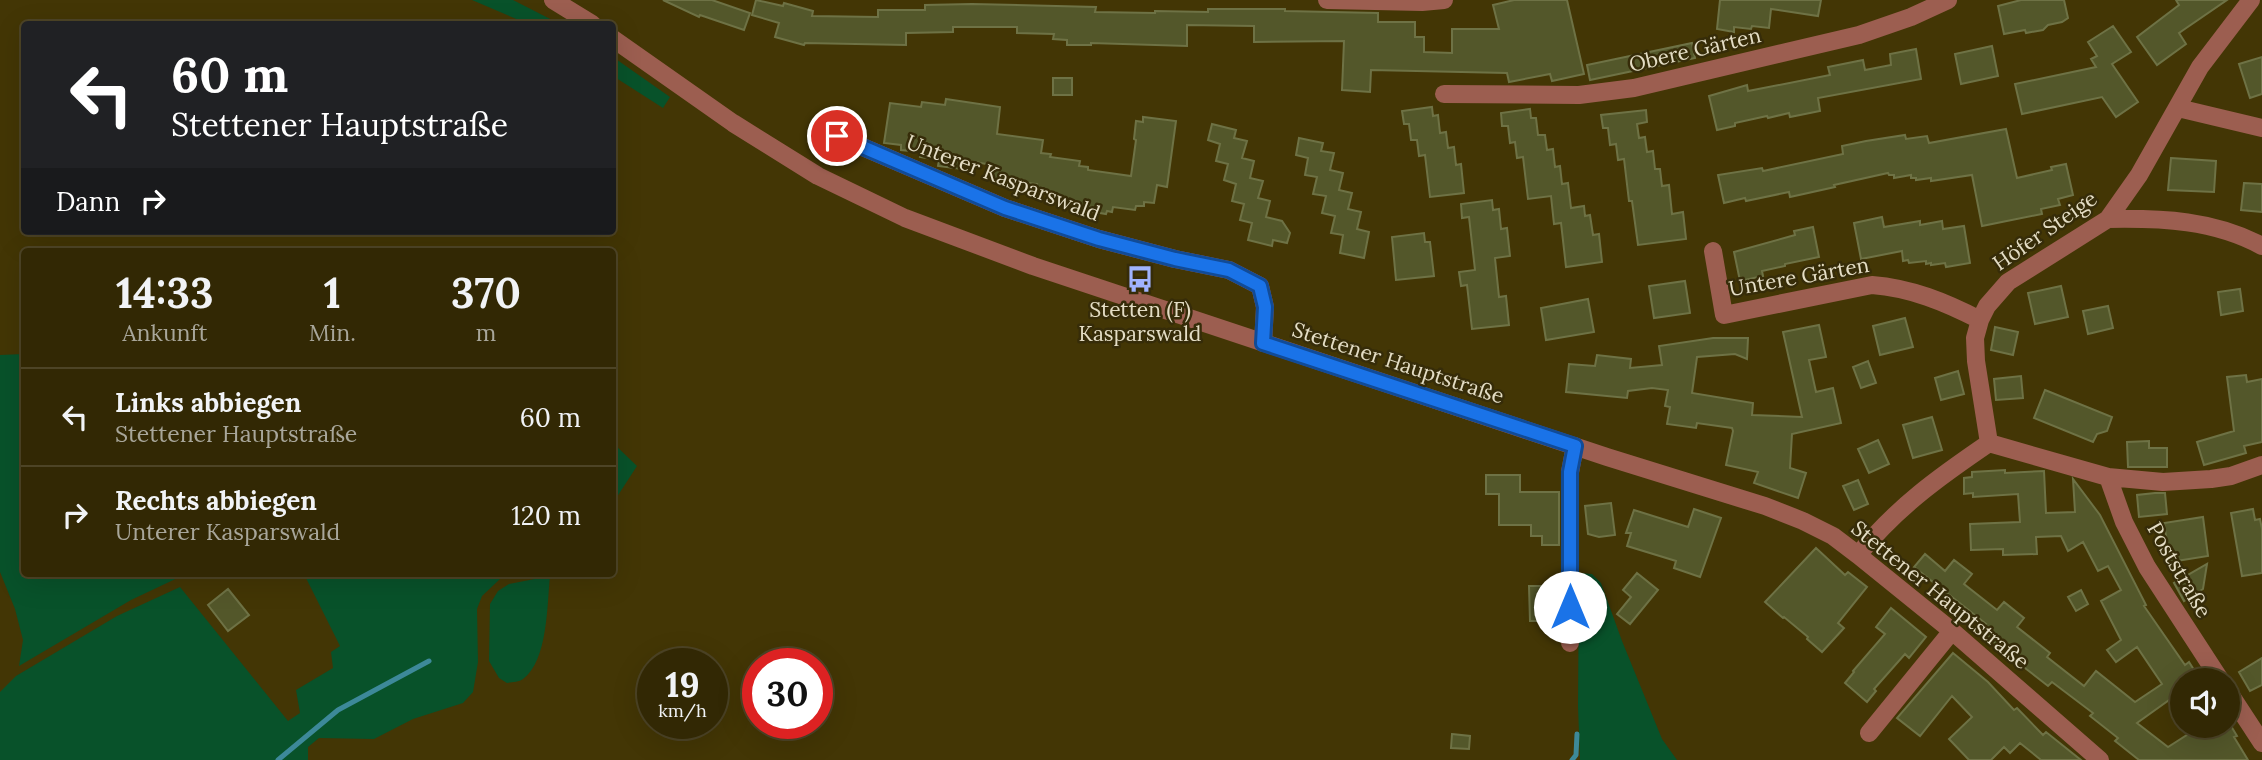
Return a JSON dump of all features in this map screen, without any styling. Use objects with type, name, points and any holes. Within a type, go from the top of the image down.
[{"type":"street","points":[[553,0],[587,21]]},
{"type":"street","points":[[1327,0],[1444,0]]},
{"type":"street","name":"Obere Gärten","points":[[1444,94],[1579,95],[1634,88],[1859,35],[1911,18],[1948,0]]},
{"type":"street","name":"Höfer Steige","points":[[1989,443],[1975,338],[1987,306],[2008,282],[2108,219],[2139,175],[2200,67],[2251,0]]},
{"type":"street","name":"Stettener Hauptstraße","points":[[616,41],[733,123],[818,176],[905,218],[1033,266],[1575,446],[1765,506],[1833,536],[1952,631],[2100,760]]},
{"type":"street","points":[[2178,108],[2262,128]]},
{"type":"street","name":"Unterer Kasparswald","points":[[837,136],[914,171],[1016,212],[1099,239],[1229,270],[1260,286],[1265,307],[1263,343]]},
{"type":"street","points":[[2108,219],[2154,218],[2205,224],[2262,246]]},
{"type":"street","name":"Untere Gärten","points":[[1713,251],[1724,315],[1872,285],[1915,292],[1980,320]]},
{"type":"street","points":[[1858,555],[1902,507],[1932,481],[1989,443],[2108,477],[2163,482],[2231,476],[2262,465]]},
{"type":"street","points":[[1570,643],[1570,472],[1575,446]]},
{"type":"street","name":"Poststraße","points":[[2108,477],[2124,522],[2147,567],[2213,668]]},
{"type":"street","points":[[1868,733],[1952,631]]},
{"type":"street","points":[[2240,709],[2262,743]]},
{"type":"green space","points":[[472,0],[513,0],[554,21],[521,21]]},
{"type":"green space","points":[[616,59],[670,97],[663,108],[616,78]]},
{"type":"green space","points":[[21,354],[21,577],[180,577],[131,600],[19,666],[23,640],[15,609],[0,572],[0,355]]},
{"type":"green space","points":[[616,446],[637,466],[616,498]]},
{"type":"green space","points":[[1579,573],[1592,574],[1601,583],[1662,739],[1677,760],[1580,760]]},
{"type":"green space","points":[[306,577],[508,577],[500,579],[482,596],[477,609],[478,662],[473,692],[463,703],[413,719],[374,739],[319,738],[308,747],[308,760],[0,760],[0,692],[16,676],[117,616],[180,587],[288,721],[300,713],[296,690],[333,668],[331,652],[340,646]]},
{"type":"green space","points":[[550,577],[545,631],[537,659],[523,679],[507,683],[499,678],[489,661],[490,604],[498,591],[509,584]]},
{"type":"building","points":[[663,0],[712,0],[750,13],[744,30],[700,15],[699,17]]},
{"type":"building","points":[[756,0],[783,6],[784,3],[813,11],[812,16],[878,17],[878,10],[925,10],[925,5],[972,4],[1096,7],[1095,12],[1285,9],[1378,13],[1378,22],[1415,22],[1415,37],[1424,37],[1424,52],[1452,53],[1452,29],[1499,29],[1493,5],[1514,0],[1567,0],[1584,74],[1552,81],[1550,74],[1509,82],[1507,73],[1371,70],[1370,92],[1342,90],[1344,41],[1254,42],[1254,26],[1187,25],[1187,46],[1091,43],[1067,45],[1067,40],[1053,39],[1054,34],[1017,33],[1017,27],[953,27],[953,32],[906,33],[906,45],[804,45],[775,37],[779,23],[752,15]]},
{"type":"building","points":[[1720,0],[1821,0],[1818,16],[1771,9],[1769,28],[1734,27],[1734,32],[1717,29]]},
{"type":"building","points":[[2021,0],[2064,0],[2068,18],[2048,25],[2043,30],[2004,34],[1998,6]]},
{"type":"building","points":[[2176,0],[2227,0],[2179,33],[2186,44],[2157,65],[2137,37],[2179,5]]},
{"type":"building","points":[[2113,26],[2131,52],[2112,64],[2138,102],[2116,117],[2102,97],[2022,114],[2015,84],[2096,67],[2091,59],[2097,56],[2088,42]]},
{"type":"building","points":[[1692,43],[1695,58],[1590,80],[1587,65]]},
{"type":"building","points":[[1992,46],[1998,76],[1961,84],[1955,54]]},
{"type":"building","points":[[1916,49],[1921,79],[1818,98],[1820,111],[1790,117],[1789,113],[1768,118],[1767,116],[1717,130],[1709,96],[1747,85],[1748,91],[1830,75],[1828,67],[1863,60],[1865,70],[1891,65],[1890,54]]},
{"type":"building","points":[[2262,57],[2262,94],[2250,98],[2239,64]]},
{"type":"building","points":[[1053,78],[1072,78],[1072,95],[1053,95]]},
{"type":"building","points":[[946,99],[1000,107],[997,134],[1043,140],[1041,153],[1051,154],[1050,157],[1080,161],[1079,166],[1088,167],[1088,170],[1131,176],[1136,121],[1143,122],[1143,117],[1176,121],[1167,187],[1157,185],[1154,203],[1144,202],[1144,206],[1136,206],[1135,210],[1113,207],[1112,212],[1107,211],[1106,214],[1088,211],[1089,206],[1074,204],[1074,201],[1050,198],[1051,193],[1036,191],[1037,184],[991,178],[993,165],[962,160],[961,169],[938,166],[939,160],[920,157],[921,152],[901,150],[901,145],[884,143],[890,103],[921,107],[922,102],[945,105]]},
{"type":"building","points":[[1432,107],[1433,116],[1438,115],[1440,133],[1446,132],[1448,148],[1454,147],[1456,165],[1461,164],[1464,193],[1430,197],[1425,155],[1419,156],[1417,140],[1411,140],[1409,124],[1404,124],[1402,111]]},
{"type":"building","points":[[1530,109],[1531,118],[1536,118],[1538,135],[1545,135],[1547,150],[1553,149],[1555,167],[1560,166],[1562,184],[1568,183],[1571,208],[1584,206],[1585,216],[1590,215],[1593,235],[1599,234],[1602,262],[1566,267],[1561,223],[1554,224],[1551,196],[1528,199],[1523,157],[1517,158],[1515,142],[1510,143],[1508,126],[1502,126],[1501,113]]},
{"type":"building","points":[[1646,110],[1647,122],[1637,124],[1639,138],[1645,137],[1647,152],[1653,151],[1655,169],[1660,169],[1662,186],[1669,185],[1672,214],[1683,212],[1686,239],[1638,245],[1624,159],[1618,160],[1616,144],[1610,145],[1608,128],[1603,128],[1601,115]]},
{"type":"building","points":[[1212,124],[1236,130],[1234,138],[1247,141],[1242,158],[1254,161],[1250,178],[1263,181],[1258,198],[1270,201],[1266,217],[1282,221],[1290,233],[1287,243],[1273,240],[1272,246],[1248,240],[1252,223],[1240,220],[1244,204],[1232,201],[1236,184],[1224,180],[1228,164],[1216,161],[1220,144],[1208,140]]},
{"type":"building","points":[[2006,129],[2017,178],[2066,164],[2073,195],[2058,199],[2060,205],[2041,209],[2042,214],[1982,226],[1972,175],[1931,181],[1931,178],[1916,180],[1911,178],[1911,175],[1894,178],[1894,175],[1888,173],[1790,197],[1789,192],[1724,203],[1718,175],[1762,168],[1763,171],[1843,154],[1842,146],[1866,141],[1905,135],[1906,139],[1927,136],[1929,143]]},
{"type":"building","points":[[1299,138],[1323,143],[1321,151],[1334,153],[1330,170],[1343,173],[1339,190],[1352,193],[1348,209],[1361,212],[1357,229],[1369,232],[1364,258],[1340,253],[1343,235],[1331,233],[1335,216],[1322,213],[1326,196],[1313,194],[1317,177],[1305,175],[1308,158],[1296,155]]},
{"type":"building","points":[[2171,158],[2216,161],[2214,192],[2168,190]]},
{"type":"building","points":[[2244,183],[2262,184],[2262,212],[2241,210]]},
{"type":"building","points":[[1492,200],[1493,210],[1499,209],[1501,229],[1507,228],[1510,256],[1495,258],[1499,297],[1506,296],[1509,325],[1472,329],[1467,285],[1461,286],[1459,272],[1475,270],[1469,217],[1462,218],[1461,204]]},
{"type":"building","points":[[1882,217],[1884,227],[1920,221],[1920,225],[1942,221],[1943,229],[1964,226],[1970,263],[1946,267],[1945,263],[1909,263],[1908,260],[1903,261],[1902,251],[1861,259],[1854,223]]},
{"type":"building","points":[[1813,227],[1819,257],[1785,264],[1762,271],[1763,276],[1740,281],[1734,252],[1795,235],[1794,231]]},
{"type":"building","points":[[1424,233],[1425,242],[1430,242],[1434,276],[1396,280],[1392,237]]},
{"type":"building","points":[[1685,281],[1690,313],[1654,318],[1649,286]]},
{"type":"building","points":[[2061,286],[2068,317],[2035,324],[2028,293]]},
{"type":"building","points":[[2240,289],[2243,311],[2221,315],[2218,292]]},
{"type":"building","points":[[1588,299],[1594,332],[1546,340],[1541,308]]},
{"type":"building","points":[[2108,306],[2113,328],[2088,334],[2083,311]]},
{"type":"building","points":[[1905,318],[1913,347],[1880,355],[1873,326]]},
{"type":"building","points":[[1819,325],[1826,357],[1809,360],[1816,392],[1833,388],[1841,423],[1792,434],[1790,468],[1806,473],[1798,498],[1754,483],[1758,472],[1726,465],[1732,428],[1697,423],[1696,428],[1667,424],[1670,407],[1665,406],[1668,390],[1652,388],[1628,391],[1627,398],[1566,392],[1569,364],[1595,366],[1597,355],[1631,359],[1630,368],[1662,365],[1659,346],[1713,338],[1748,338],[1747,359],[1735,354],[1697,357],[1692,393],[1753,403],[1752,415],[1802,417],[1783,332]]},
{"type":"building","points":[[1995,327],[2018,332],[2013,355],[1991,350]]},
{"type":"building","points":[[1868,361],[1876,383],[1861,388],[1853,367]]},
{"type":"building","points":[[1958,371],[1964,394],[1941,400],[1935,378]]},
{"type":"building","points":[[2246,375],[2247,382],[2262,379],[2262,442],[2244,446],[2246,453],[2204,465],[2197,442],[2234,431],[2227,377]]},
{"type":"building","points":[[2021,376],[2023,398],[1996,400],[1994,379]]},
{"type":"building","points":[[2045,390],[2112,417],[2107,431],[2097,434],[2093,442],[2034,418]]},
{"type":"building","points":[[1932,417],[1942,450],[1913,458],[1903,425]]},
{"type":"building","points":[[1878,440],[1889,464],[1869,473],[1858,449]]},
{"type":"building","points":[[2149,441],[2149,448],[2167,448],[2167,467],[2128,467],[2127,442]]},
{"type":"building","points":[[2044,471],[2046,513],[2075,512],[2073,479],[2100,515],[2146,605],[2144,606],[2185,665],[2189,662],[2193,668],[2170,668],[2170,699],[2137,723],[2168,747],[2182,738],[2235,738],[2248,760],[2139,760],[2115,741],[2118,738],[2090,716],[2093,713],[2052,682],[2048,686],[2016,661],[1980,631],[1986,624],[1914,567],[1925,554],[1945,571],[1954,560],[1972,574],[1964,584],[1997,610],[2004,602],[2024,618],[2017,627],[2050,653],[2047,657],[2084,686],[2096,671],[2135,702],[2162,684],[2137,647],[2116,662],[2107,650],[2121,640],[2101,601],[2121,590],[2108,566],[2098,571],[2083,542],[2068,551],[2061,536],[2036,537],[2037,554],[2003,555],[2003,549],[1971,550],[1970,524],[2020,522],[2018,494],[1973,497],[1973,493],[1964,494],[1964,478],[1972,477],[1972,472]]},
{"type":"building","points":[[1486,475],[1520,475],[1520,492],[1559,492],[1559,545],[1542,545],[1542,536],[1531,536],[1531,525],[1499,525],[1499,494],[1486,494]]},
{"type":"building","points":[[1858,480],[1868,504],[1854,510],[1843,486]]},
{"type":"building","points":[[2165,493],[2167,514],[2139,517],[2137,495]]},
{"type":"building","points":[[1611,503],[1615,535],[1599,537],[1588,534],[1585,506]]},
{"type":"building","points":[[1694,509],[1721,518],[1700,577],[1674,568],[1676,561],[1627,546],[1631,533],[1626,533],[1634,510],[1688,527]]},
{"type":"building","points":[[2253,509],[2255,520],[2260,519],[2262,529],[2262,573],[2242,576],[2231,513]]},
{"type":"building","points":[[2203,517],[2208,556],[2170,562],[2164,523]]},
{"type":"building","points":[[1816,548],[1845,575],[1848,572],[1867,587],[1838,623],[1844,628],[1822,652],[1765,602]]},
{"type":"building","points":[[2207,564],[2203,589],[2184,601],[2174,583]]},
{"type":"building","points":[[1637,573],[1658,590],[1630,624],[1617,614],[1631,597],[1623,590]]},
{"type":"building","points":[[1529,586],[1557,586],[1558,621],[1530,621]]},
{"type":"building","points":[[228,589],[249,615],[228,631],[208,605]]},
{"type":"building","points":[[2081,590],[2088,604],[2076,611],[2068,597]]},
{"type":"building","points":[[1891,608],[1926,637],[1909,658],[1905,654],[1874,689],[1876,691],[1867,702],[1845,683],[1885,634],[1876,627]]},
{"type":"building","points":[[1953,653],[1988,682],[2014,710],[2017,708],[2043,735],[2046,732],[2081,760],[2041,760],[2020,743],[2010,753],[2004,747],[1991,760],[1969,760],[1949,739],[1972,717],[1952,696],[1920,736],[1897,718]]},
{"type":"building","points":[[2262,658],[2262,685],[2250,691],[2240,671]]},
{"type":"building","points":[[1452,734],[1470,736],[1469,749],[1451,748]]},
{"type":"waterway","points":[[278,760],[338,710],[429,661]]},
{"type":"waterway","points":[[1572,760],[1576,755],[1577,734]]},
{"type":"place","name":"Stetten (F) Kasparswald","points":[[1140,279]]},
{"type":"route","points":[[837,136],[1005,208],[1099,239],[1229,270],[1260,286],[1264,296],[1266,323],[1263,343],[1575,446],[1570,472],[1570,607]]}]
